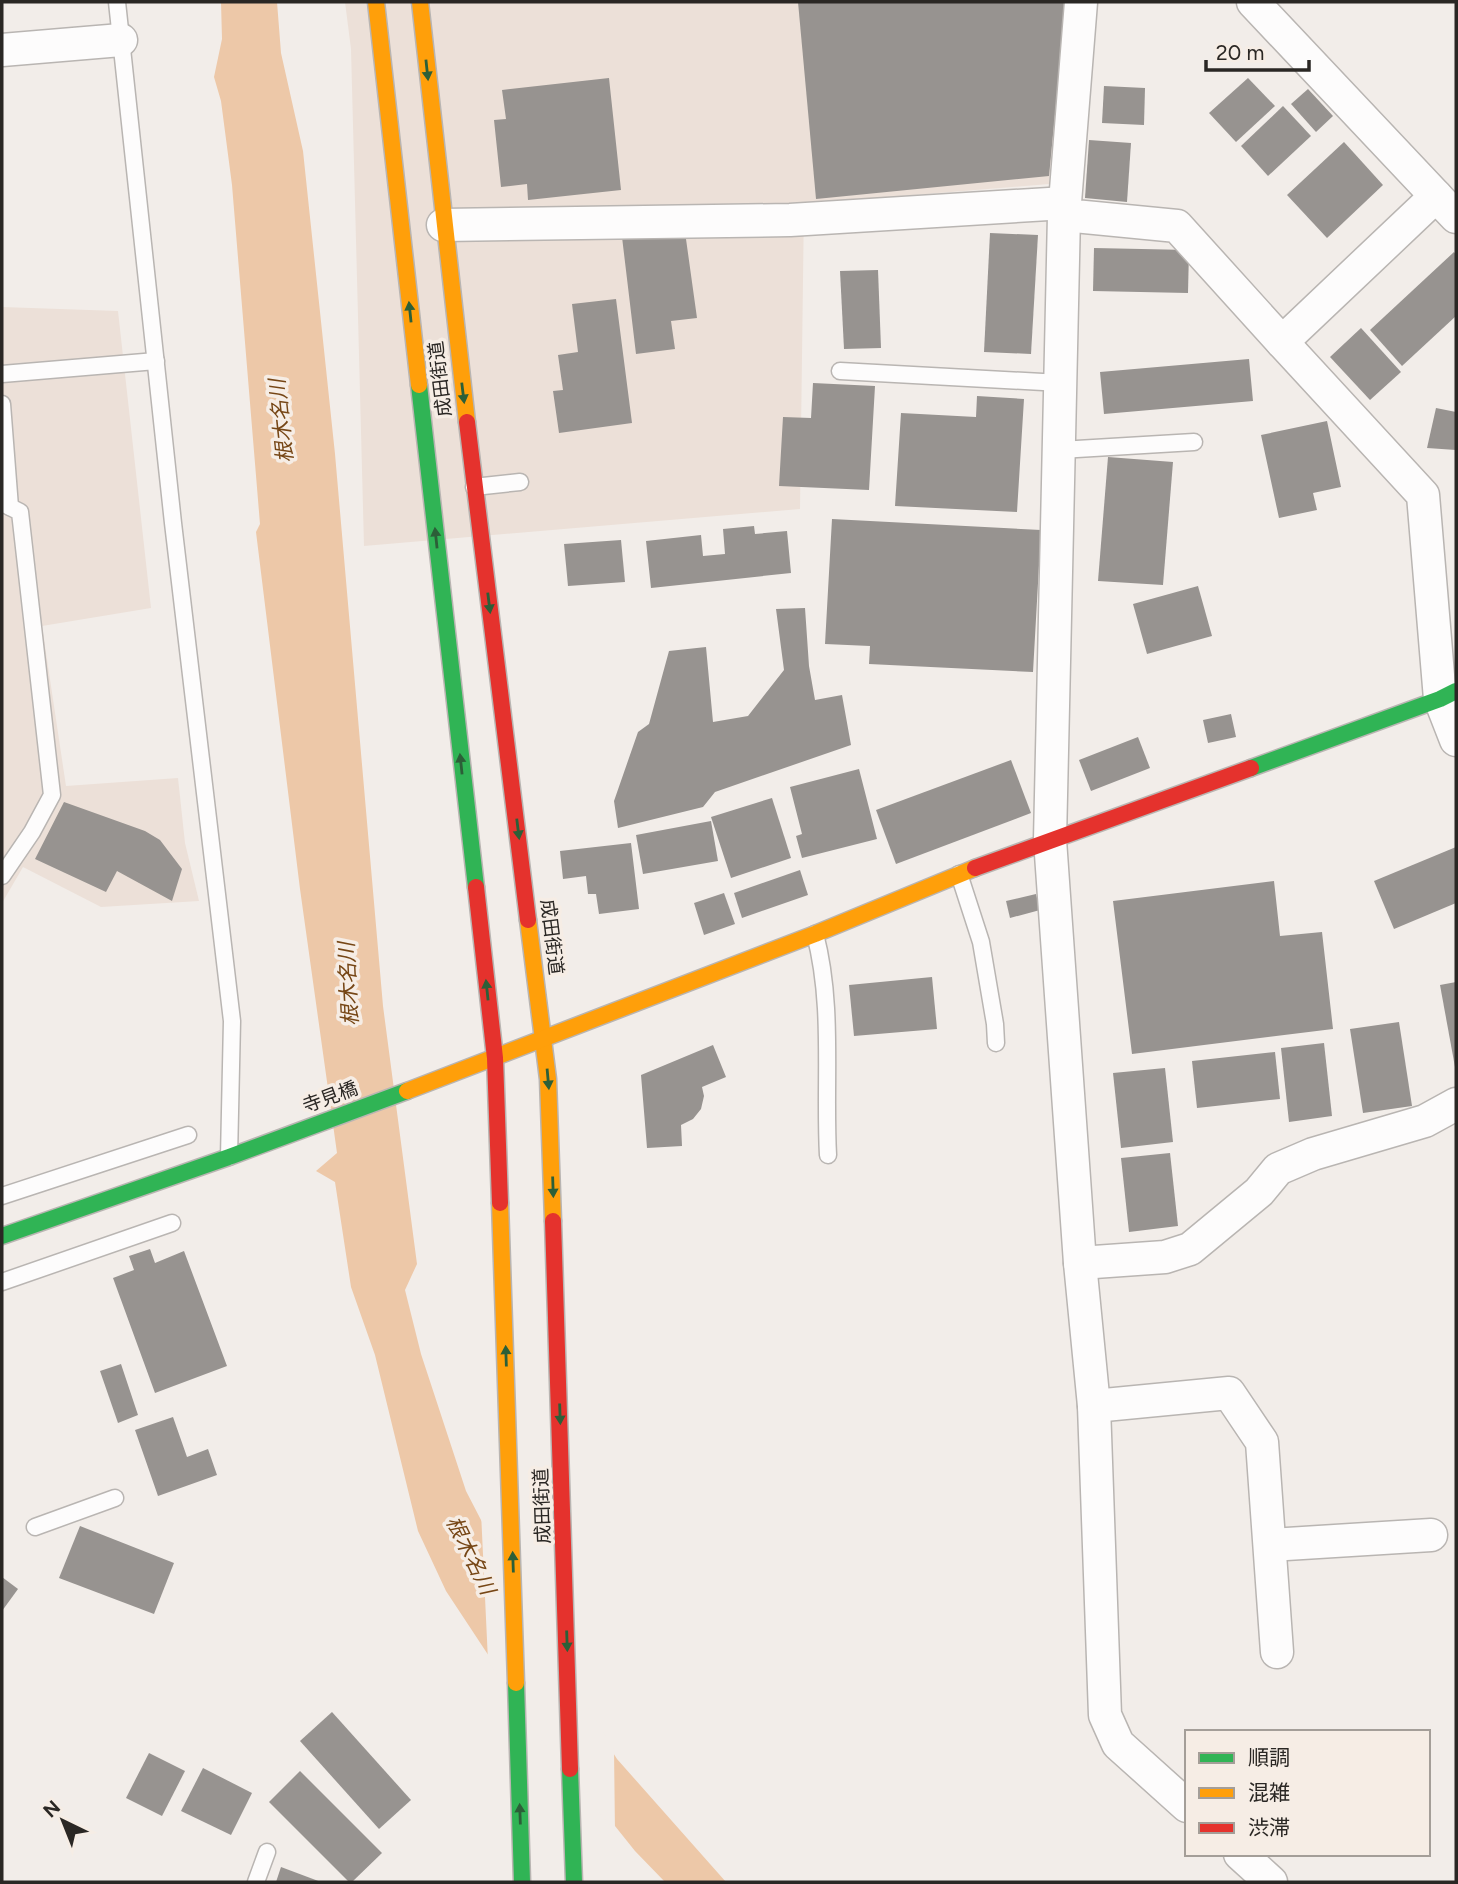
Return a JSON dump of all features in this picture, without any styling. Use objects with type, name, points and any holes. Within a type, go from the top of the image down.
[{"type":"main road","name":"成田街道","points":[[376,2],[495,1058],[522,1882]]},
{"type":"main road","name":"成田街道","points":[[420,2],[443,225],[544,1039],[551,1118],[574,1882]]},
{"type":"main road","name":"寺見橋","points":[[2,1236],[229,1157],[495,1058],[815,934],[959,874],[1448,695]]},
{"type":"street","points":[[1081,2],[1064,209],[1050,840],[1080,1263],[1094,1406],[1105,1715],[1118,1744],[1185,1804]]},
{"type":"street","points":[[1253,2],[1446,207],[1282,342]]},
{"type":"street","points":[[2,50],[121,40]]},
{"type":"street","points":[[443,225],[790,220],[1064,209],[1177,226],[1423,495],[1456,740]]},
{"type":"street","points":[[1080,1263],[1166,1257],[1190,1249],[1259,1192],[1278,1169],[1313,1154],[1425,1121],[1456,1104]]},
{"type":"street","points":[[1094,1406],[1229,1393],[1262,1442],[1277,1652]]},
{"type":"street","points":[[1270,1545],[1431,1535]]},
{"type":"street","points":[[1242,1856],[1270,1882]]},
{"type":"lane","points":[[117,2],[232,1021],[229,1157]]},
{"type":"lane","points":[[2,374],[156,360]]},
{"type":"lane","points":[[840,371],[1061,383]]},
{"type":"lane","points":[[2,404],[6,505],[20,512],[52,795],[32,832],[2,876]]},
{"type":"lane","points":[[1060,450],[1194,442]]},
{"type":"lane","points":[[474,487],[520,482]]},
{"type":"lane","points":[[959,874],[981,942],[996,1043]]},
{"type":"lane","points":[[815,934],[823,964],[826,1003],[828,1156]]},
{"type":"lane","points":[[2,1196],[188,1135]]},
{"type":"lane","points":[[2,1282],[172,1223]]},
{"type":"lane","points":[[35,1527],[116,1498]]},
{"type":"lane","points":[[256,1882],[267,1852]]},
{"type":"shaded area","points":[[345,2],[1066,2],[1049,184],[804,204],[800,509],[364,546],[351,49]]},
{"type":"shaded area","points":[[2,307],[118,311],[151,608],[42,626],[66,786],[178,778],[185,843],[199,901],[101,907],[23,867],[2,903]]},
{"type":"water","name":"根木名川","points":[[221,2],[277,2],[281,53],[303,151],[335,454],[383,1006],[417,1264],[405,1290],[421,1354],[466,1491],[552,1657],[617,1759],[726,1882],[665,1882],[635,1851],[535,1726],[446,1591],[418,1531],[375,1355],[351,1287],[335,1182],[316,1171],[337,1153],[300,889],[256,532],[260,524],[232,185],[221,101],[214,77],[222,39]]},
{"type":"pier","points":[[481,1512],[555,1655],[614,1749],[615,1832],[532,1728],[488,1661]]},
{"type":"building","points":[[798,2],[1066,2],[1049,176],[816,199]]},
{"type":"building","points":[[609,78],[621,190],[528,200],[527,184],[501,187],[494,120],[506,119],[502,90]]},
{"type":"building","points":[[1248,78],[1275,106],[1236,142],[1209,113]]},
{"type":"building","points":[[1104,86],[1145,88],[1144,125],[1102,123]]},
{"type":"building","points":[[1308,89],[1333,116],[1316,132],[1291,104]]},
{"type":"building","points":[[1283,106],[1311,136],[1268,176],[1241,146]]},
{"type":"building","points":[[1089,140],[1131,143],[1127,202],[1085,198]]},
{"type":"building","points":[[1344,142],[1383,185],[1327,238],[1287,195]]},
{"type":"building","points":[[990,233],[1038,235],[1031,354],[984,352]]},
{"type":"building","points":[[622,237],[686,239],[697,318],[671,321],[675,349],[636,354]]},
{"type":"building","points":[[1094,248],[1189,250],[1188,293],[1093,291]]},
{"type":"building","points":[[1454,252],[1456,316],[1402,366],[1370,330]]},
{"type":"building","points":[[878,270],[881,348],[844,349],[840,271]]},
{"type":"building","points":[[616,299],[632,423],[559,433],[553,391],[563,390],[558,355],[578,352],[572,304]]},
{"type":"building","points":[[1361,328],[1401,372],[1370,400],[1330,357]]},
{"type":"building","points":[[1249,359],[1253,401],[1104,414],[1100,372]]},
{"type":"building","points":[[813,383],[875,386],[869,490],[779,486],[783,417],[811,418]]},
{"type":"building","points":[[977,396],[1024,399],[1017,512],[895,506],[901,413],[976,417]]},
{"type":"building","points":[[1436,408],[1456,412],[1456,450],[1427,448]]},
{"type":"building","points":[[1327,421],[1341,487],[1313,493],[1317,510],[1279,518],[1261,435]]},
{"type":"building","points":[[1108,457],[1173,462],[1163,585],[1098,581]]},
{"type":"building","points":[[832,519],[1041,530],[1033,672],[869,664],[870,646],[825,644]]},
{"type":"building","points":[[754,526],[755,534],[787,531],[791,573],[651,588],[646,541],[701,535],[703,556],[725,554],[723,529]]},
{"type":"building","points":[[621,540],[625,582],[568,586],[564,544]]},
{"type":"building","points":[[1198,586],[1212,636],[1147,654],[1133,604]]},
{"type":"building","points":[[805,608],[809,666],[815,700],[842,695],[851,745],[715,792],[703,807],[618,828],[614,801],[638,732],[649,724],[669,651],[706,647],[713,722],[748,716],[784,670],[776,609]]},
{"type":"building","points":[[1231,714],[1236,737],[1208,743],[1203,720]]},
{"type":"building","points":[[1138,737],[1150,768],[1091,791],[1079,760]]},
{"type":"building","points":[[1011,760],[1031,813],[896,864],[876,810]]},
{"type":"building","points":[[859,769],[877,839],[802,858],[796,836],[802,834],[790,787]]},
{"type":"building","points":[[772,798],[791,858],[731,878],[711,817]]},
{"type":"building","points":[[64,802],[145,831],[160,840],[182,869],[172,901],[117,871],[106,892],[35,859]]},
{"type":"building","points":[[711,821],[718,861],[643,874],[636,835]]},
{"type":"building","points":[[631,843],[639,909],[599,914],[596,894],[588,894],[586,876],[563,879],[560,851]]},
{"type":"building","points":[[1456,847],[1456,903],[1394,929],[1374,881]]},
{"type":"building","points":[[800,870],[808,895],[742,918],[734,893]]},
{"type":"building","points":[[1274,881],[1280,936],[1322,932],[1333,1029],[1132,1054],[1113,901]]},
{"type":"building","points":[[724,893],[735,924],[704,935],[694,903]]},
{"type":"building","points":[[1036,894],[1040,910],[1010,918],[1006,901]]},
{"type":"building","points":[[932,977],[937,1029],[854,1036],[849,985]]},
{"type":"building","points":[[1456,982],[1456,1067],[1455,1067],[1440,985]]},
{"type":"building","points":[[1399,1022],[1412,1106],[1363,1113],[1350,1029]]},
{"type":"building","points":[[1324,1043],[1332,1116],[1289,1122],[1281,1048]]},
{"type":"building","points":[[713,1045],[726,1077],[702,1087],[704,1096],[701,1109],[693,1119],[681,1125],[682,1146],[647,1148],[641,1075]]},
{"type":"building","points":[[1275,1052],[1280,1099],[1197,1108],[1192,1061]]},
{"type":"building","points":[[1165,1068],[1173,1142],[1121,1148],[1113,1073]]},
{"type":"building","points":[[1170,1153],[1178,1226],[1129,1232],[1121,1158]]},
{"type":"building","points":[[150,1249],[155,1263],[184,1251],[227,1366],[155,1393],[113,1278],[134,1270],[129,1256]]},
{"type":"building","points":[[121,1364],[138,1415],[118,1423],[100,1371]]},
{"type":"building","points":[[173,1417],[187,1457],[208,1449],[217,1475],[158,1496],[135,1430]]},
{"type":"building","points":[[80,1526],[174,1563],[154,1614],[59,1578]]},
{"type":"building","points":[[2,1577],[18,1589],[2,1611]]},
{"type":"building","points":[[332,1712],[411,1800],[379,1829],[300,1741]]},
{"type":"building","points":[[149,1753],[185,1771],[162,1816],[126,1798]]},
{"type":"building","points":[[203,1768],[252,1793],[231,1835],[181,1811]]},
{"type":"building","points":[[300,1771],[382,1853],[352,1882],[269,1802]]},
{"type":"building","points":[[281,1867],[321,1882],[276,1882]]},
{"type":"traffic: fast","points":[[419,385],[476,887]]},
{"type":"traffic: fast","points":[[1251,768],[1456,691]]},
{"type":"traffic: fast","points":[[2,1236],[229,1157],[407,1091]]},
{"type":"traffic: fast","points":[[516,1683],[522,1882]]},
{"type":"traffic: fast","points":[[570,1769],[574,1882]]},
{"type":"traffic: slow","points":[[376,2],[419,385]]},
{"type":"traffic: slow","points":[[420,2],[467,422]]},
{"type":"traffic: slow","points":[[407,1091],[815,934],[975,868]]},
{"type":"traffic: slow","points":[[528,920],[548,1079],[553,1221]]},
{"type":"traffic: slow","points":[[500,1203],[516,1683]]},
{"type":"traffic: jam","points":[[467,422],[528,920]]},
{"type":"traffic: jam","points":[[975,868],[1251,768]]},
{"type":"traffic: jam","points":[[476,887],[495,1058],[500,1203]]},
{"type":"traffic: jam","points":[[553,1221],[570,1769]]}]
